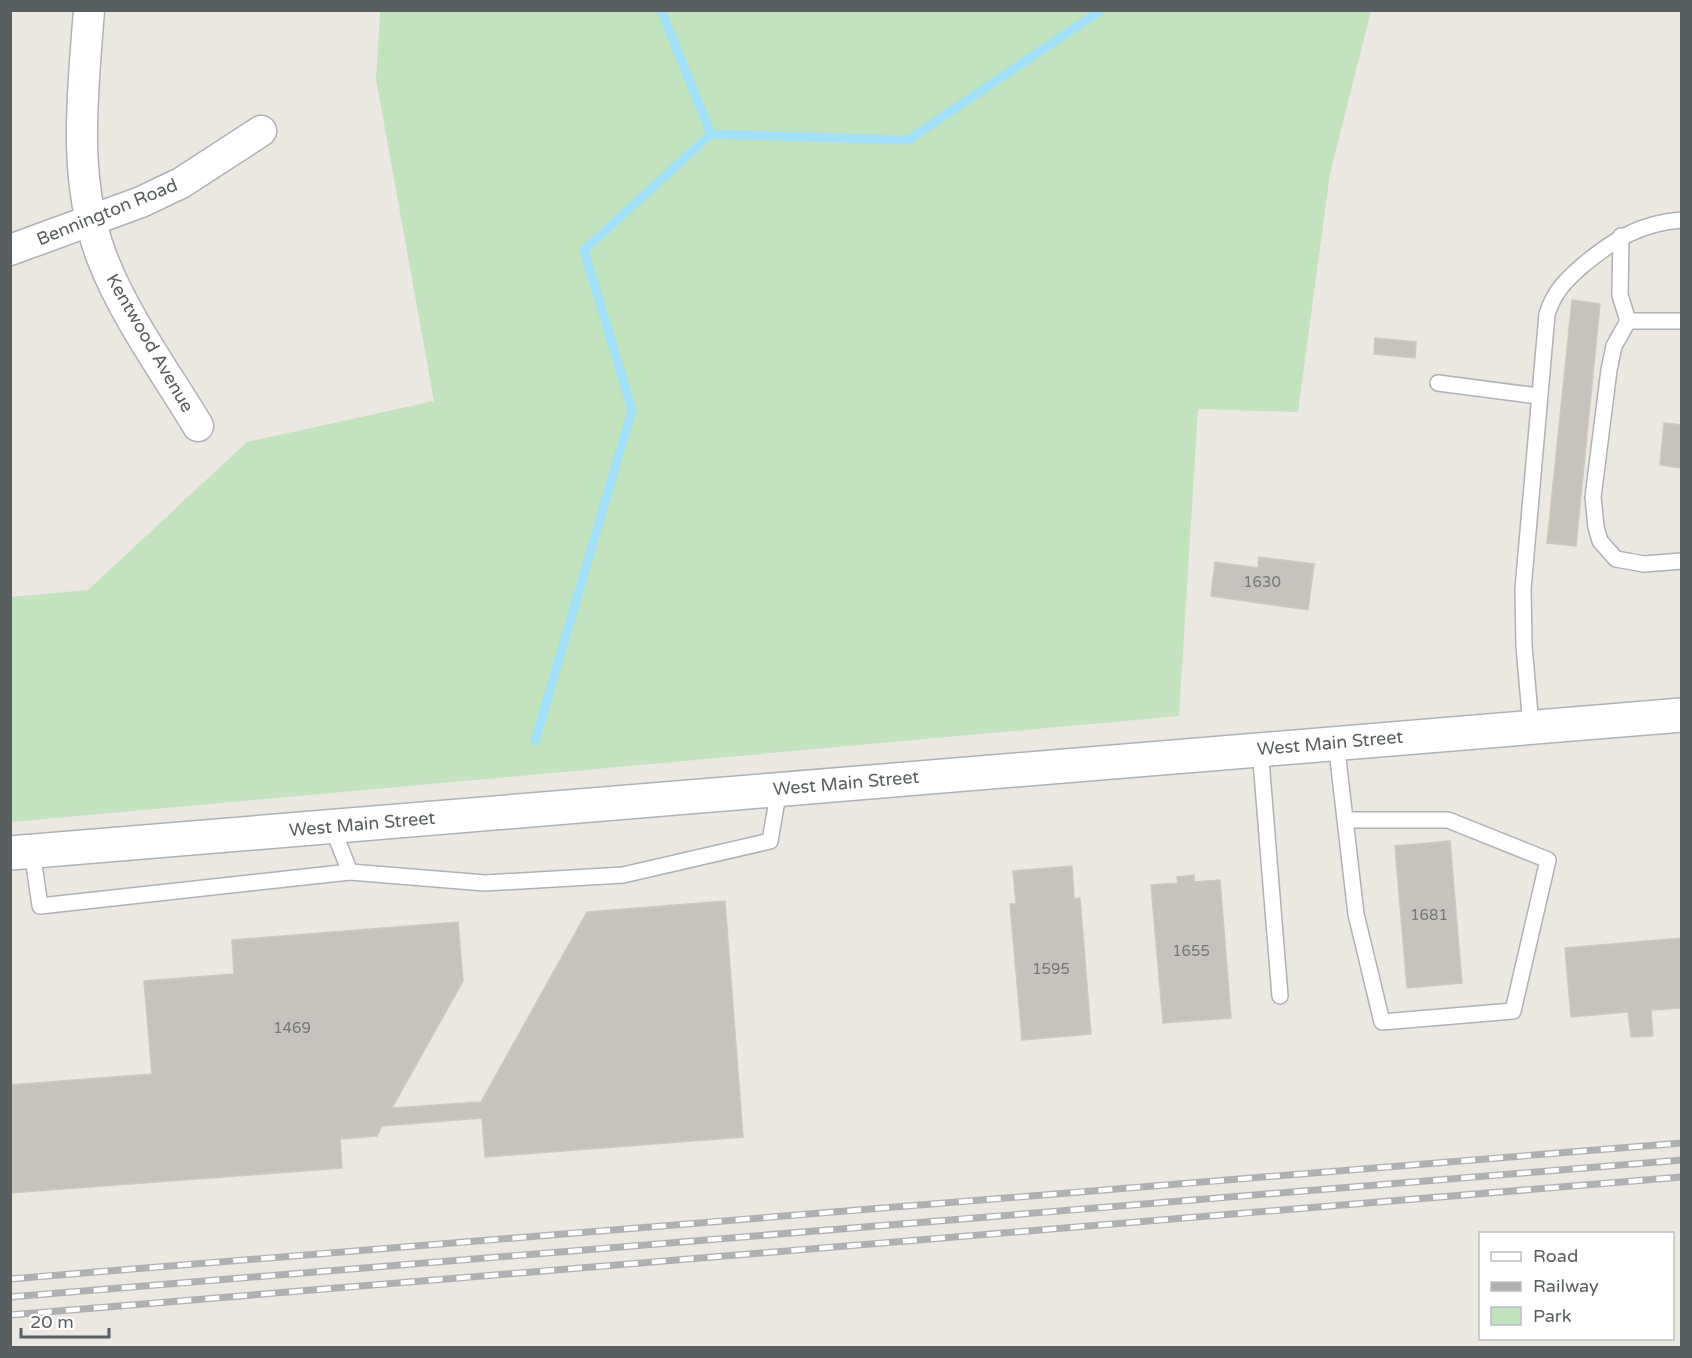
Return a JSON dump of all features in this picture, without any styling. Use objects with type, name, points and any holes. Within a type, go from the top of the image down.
[{"type":"street","name":"Kentwood Avenue","points":[[89,10],[81,121],[83,175],[92,222],[101,254],[118,293],[198,426]]},
{"type":"street","name":"Bennington Road","points":[[10,250],[92,222],[181,183],[261,131]]},
{"type":"street","name":"West Main Street","points":[[21,852],[1682,714]]},
{"type":"lane","points":[[1531,726],[1525,676],[1523,599],[1544,329],[1551,299],[1568,278],[1621,236],[1649,224],[1682,220]]},
{"type":"lane","points":[[1621,236],[1620,295],[1628,321],[1614,345],[1609,370],[1593,496],[1596,527],[1600,541],[1616,559],[1644,564],[1682,561]]},
{"type":"lane","points":[[1628,321],[1682,321]]},
{"type":"lane","points":[[1438,383],[1538,396]]},
{"type":"lane","points":[[1336,742],[1345,820],[1356,914],[1382,1022],[1513,1011],[1548,860],[1448,820],[1345,820]]},
{"type":"lane","points":[[1260,748],[1280,996]]},
{"type":"lane","points":[[21,852],[40,906],[350,872],[485,883],[623,875],[770,841],[779,789]]},
{"type":"lane","points":[[332,827],[350,872]]},
{"type":"green space","points":[[380,11],[1371,11],[1330,173],[1298,412],[1198,409],[1179,716],[11,822],[11,597],[88,590],[247,442],[434,401],[376,79]]},
{"type":"building","points":[[1572,300],[1600,304],[1576,546],[1547,543]]},
{"type":"building","points":[[1375,338],[1416,342],[1415,358],[1374,354]]},
{"type":"building","points":[[1664,423],[1682,425],[1682,468],[1660,465]]},
{"type":"building","points":[[1259,557],[1314,564],[1308,610],[1211,596],[1215,562],[1258,568]]},
{"type":"building","points":[[1450,841],[1462,983],[1407,988],[1395,846]]},
{"type":"building","points":[[1072,866],[1074,899],[1080,898],[1091,1034],[1022,1040],[1010,904],[1016,904],[1013,871]]},
{"type":"building","points":[[1194,875],[1194,882],[1220,880],[1231,1018],[1163,1023],[1151,885],[1178,883],[1177,877]]},
{"type":"building","points":[[725,901],[743,1137],[485,1157],[482,1118],[382,1126],[377,1136],[340,1139],[342,1168],[10,1193],[10,1085],[152,1074],[144,981],[234,974],[232,940],[458,922],[463,981],[392,1108],[481,1102],[587,912]]},
{"type":"building","points":[[1682,938],[1682,1008],[1651,1010],[1653,1036],[1631,1037],[1628,1012],[1571,1017],[1565,948]]},
{"type":"waterway","points":[[661,10],[711,134]]},
{"type":"waterway","points":[[535,741],[632,410],[584,250],[711,134],[908,140],[1101,10]]},
{"type":"railway","points":[[10,1279],[1682,1143]]},
{"type":"railway","points":[[10,1297],[1682,1160]]},
{"type":"railway","points":[[10,1315],[1682,1177]]}]
